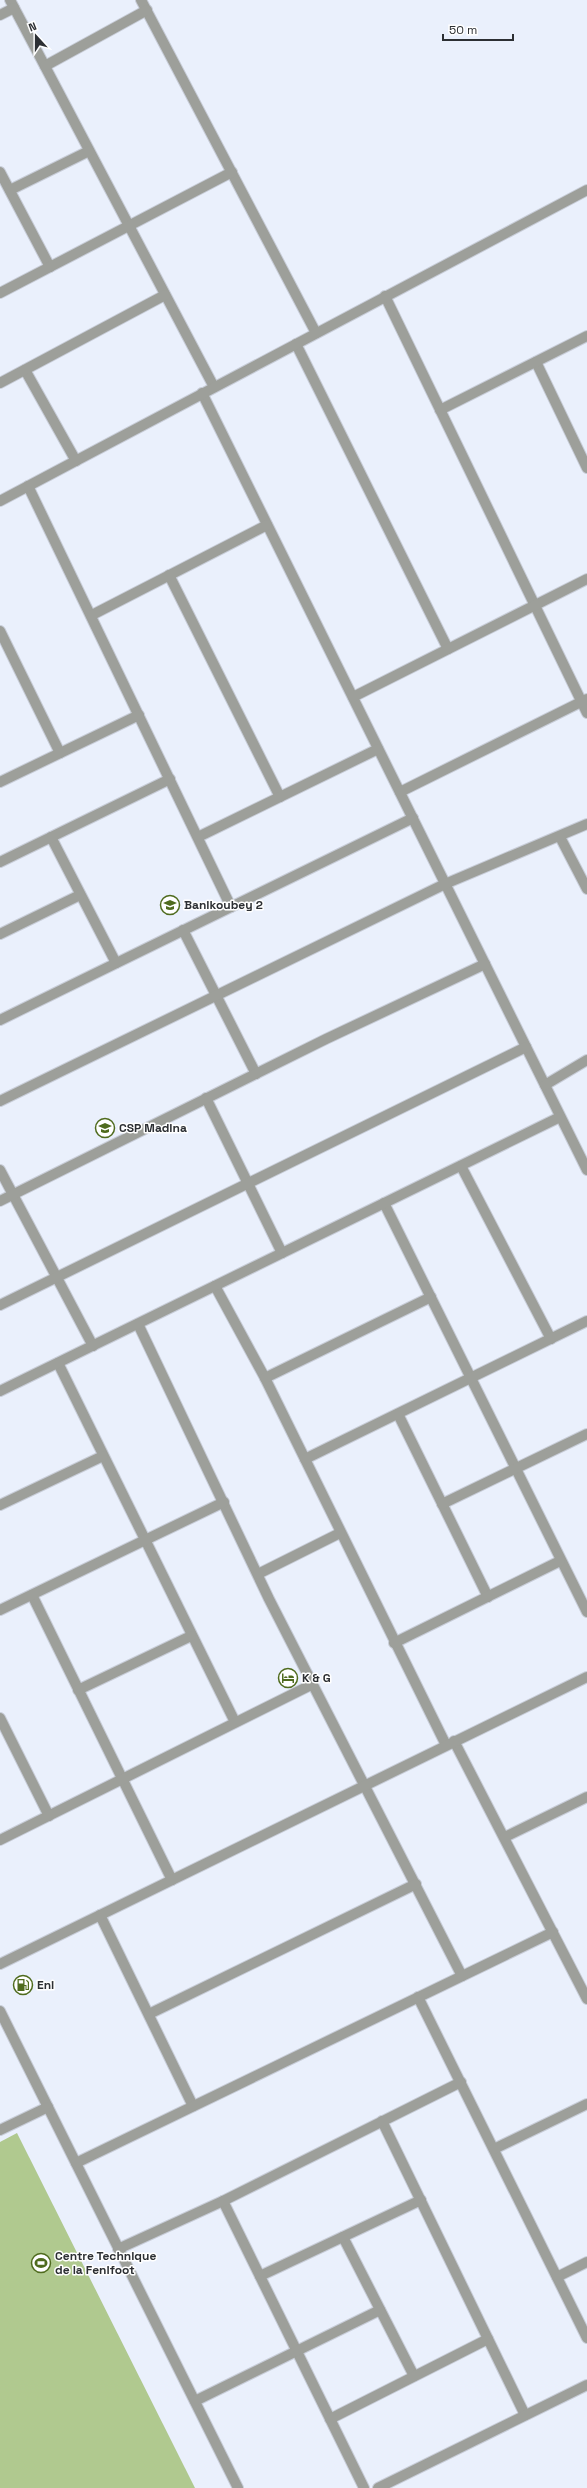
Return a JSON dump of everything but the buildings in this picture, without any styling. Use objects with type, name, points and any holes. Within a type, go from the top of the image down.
[{"type":"street","points":[[141,0],[316,333]]},
{"type":"street","points":[[0,15],[12,4],[214,387]]},
{"type":"street","points":[[45,66],[147,10]]},
{"type":"street","points":[[10,190],[89,151]]},
{"type":"street","points":[[0,172],[50,267]]},
{"type":"street","points":[[0,293],[232,172]]},
{"type":"street","points":[[0,501],[384,296],[587,190]]},
{"type":"street","points":[[0,383],[165,295]]},
{"type":"street","points":[[384,296],[535,606],[584,701],[587,713]]},
{"type":"street","points":[[440,410],[587,336]]},
{"type":"street","points":[[296,344],[448,649]]},
{"type":"street","points":[[536,362],[587,467]]},
{"type":"street","points":[[25,370],[76,461]]},
{"type":"street","points":[[202,394],[587,1170]]},
{"type":"street","points":[[28,486],[92,615],[231,907]]},
{"type":"street","points":[[92,615],[267,525]]},
{"type":"street","points":[[169,575],[280,797]]},
{"type":"street","points":[[353,697],[587,579]]},
{"type":"street","points":[[0,631],[60,753]]},
{"type":"street","points":[[400,792],[584,701]]},
{"type":"street","points":[[0,782],[139,715]]},
{"type":"street","points":[[198,837],[378,749]]},
{"type":"street","points":[[0,862],[170,779]]},
{"type":"street","points":[[0,1020],[413,818]]},
{"type":"street","points":[[0,1101],[445,884],[560,837],[587,824]]},
{"type":"street","points":[[51,837],[116,963]]},
{"type":"street","points":[[560,837],[587,889]]},
{"type":"street","points":[[0,934],[80,895]]},
{"type":"street","points":[[183,930],[256,1074]]},
{"type":"street","points":[[0,1202],[206,1098],[485,964]]},
{"type":"street","points":[[0,1305],[526,1047]]},
{"type":"street","points":[[545,1085],[587,1060]]},
{"type":"street","points":[[206,1098],[282,1253]]},
{"type":"street","points":[[0,1391],[560,1117]]},
{"type":"street","points":[[461,1166],[551,1339]]},
{"type":"street","points":[[0,1170],[93,1346]]},
{"type":"street","points":[[384,1203],[472,1378],[560,1561],[587,1612]]},
{"type":"street","points":[[215,1286],[265,1378],[394,1643],[505,1837],[587,1999]]},
{"type":"street","points":[[265,1378],[431,1297]]},
{"type":"street","points":[[305,1460],[587,1321]]},
{"type":"street","points":[[138,1324],[258,1574],[364,1786],[416,1884],[462,1976]]},
{"type":"street","points":[[58,1363],[191,1636],[235,1722]]},
{"type":"street","points":[[398,1414],[488,1597]]},
{"type":"street","points":[[442,1504],[587,1434]]},
{"type":"street","points":[[0,1505],[103,1456]]},
{"type":"street","points":[[0,1610],[145,1542],[224,1502]]},
{"type":"street","points":[[258,1574],[340,1533]]},
{"type":"street","points":[[394,1643],[560,1561]]},
{"type":"street","points":[[32,1595],[172,1880]]},
{"type":"street","points":[[78,1690],[191,1636]]},
{"type":"street","points":[[0,1964],[587,1677]]},
{"type":"street","points":[[0,1840],[313,1684]]},
{"type":"street","points":[[0,1718],[49,1816]]},
{"type":"street","points":[[505,1837],[587,1798]]},
{"type":"street","points":[[149,2014],[416,1884]]},
{"type":"street","points":[[100,1915],[193,2106]]},
{"type":"street","points":[[76,2163],[553,1932]]},
{"type":"street","points":[[418,1997],[587,2338]]},
{"type":"street","points":[[0,2011],[238,2488]]},
{"type":"street","points":[[118,2249],[223,2201],[461,2082]]},
{"type":"street","points":[[494,2149],[587,2104]]},
{"type":"street","points":[[0,2130],[48,2107]]},
{"type":"street","points":[[382,2121],[525,2415]]},
{"type":"street","points":[[260,2276],[421,2200]]},
{"type":"street","points":[[223,2201],[364,2488]]},
{"type":"street","points":[[343,2237],[414,2376]]},
{"type":"street","points":[[557,2277],[587,2262]]},
{"type":"street","points":[[194,2401],[380,2310]]},
{"type":"street","points":[[330,2419],[488,2339]]},
{"type":"street","points":[[378,2488],[587,2384]]},
{"type":"green space","name":"Centre Technique de la Fenifoot","points":[[17,2133],[195,2488],[0,2488],[0,2142]]},
{"type":"place","name":"Banikoubey 2","points":[[170,905]]},
{"type":"place","name":"CSP Madina","points":[[105,1128]]},
{"type":"place","name":"K & G","points":[[288,1678]]},
{"type":"place","name":"Eni","points":[[23,1985]]},
{"type":"place","name":"Centre Technique de la Fenifoot","points":[[41,2263]]}]
